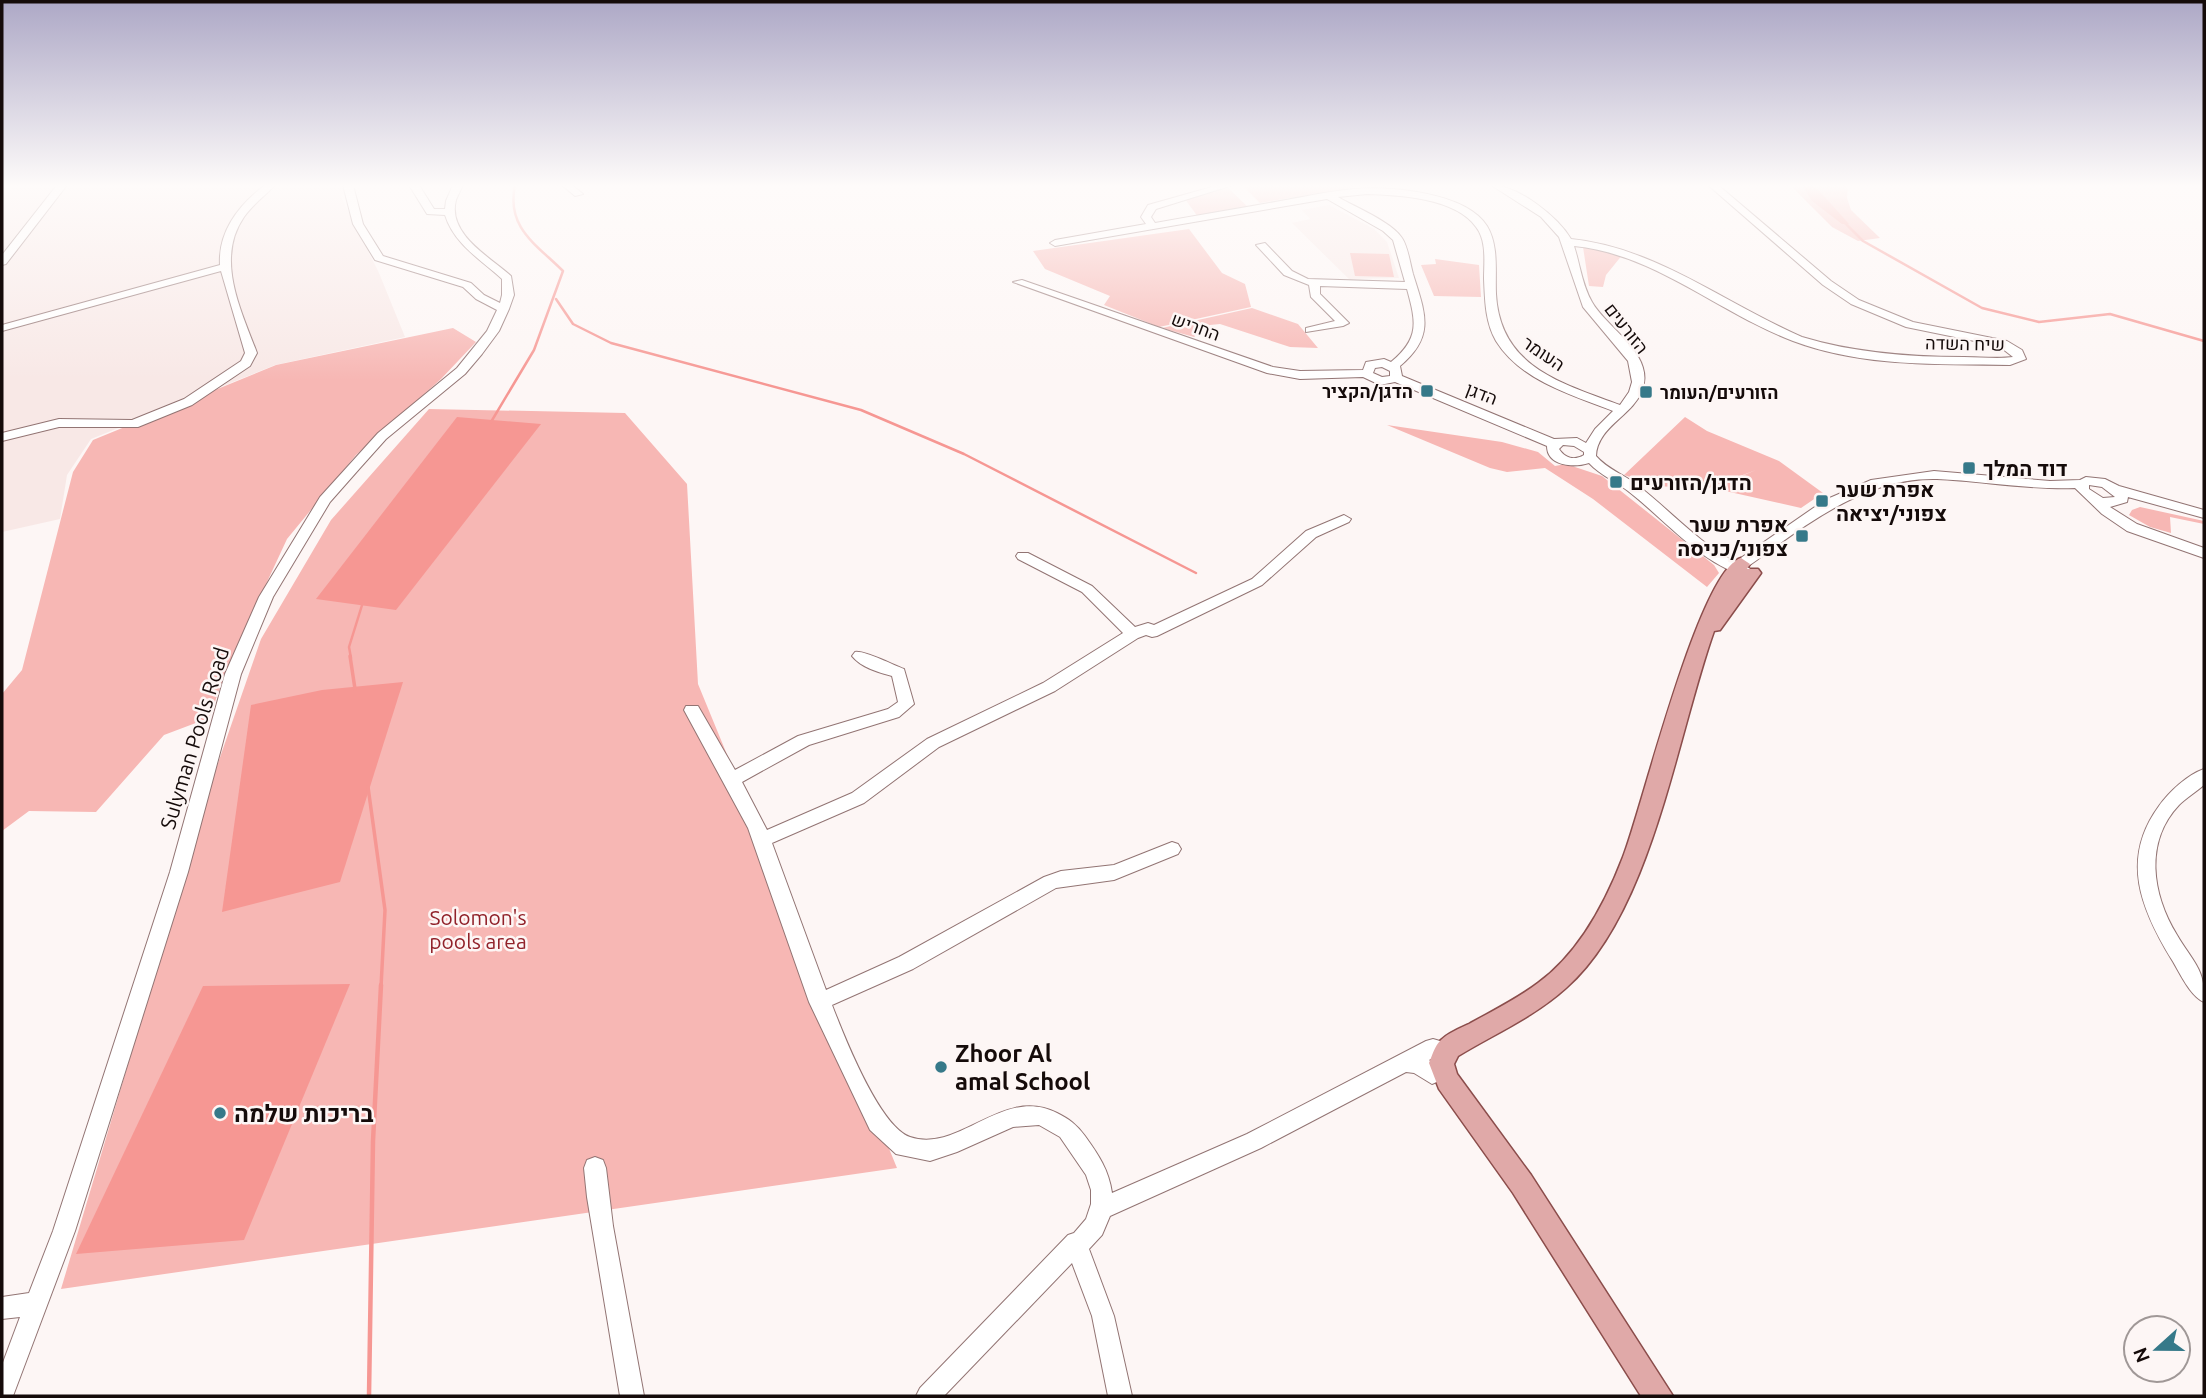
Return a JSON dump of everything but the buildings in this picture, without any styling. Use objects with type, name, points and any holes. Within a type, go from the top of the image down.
[{"type":"main road","points":[[1658,1396],[1568,1260],[1522,1184],[1448,1081],[1441,1063],[1443,1054],[1450,1048],[1555,984],[1571,968],[1608,916],[1643,829],[1701,642],[1743,569]]},
{"type":"main road","points":[[1568,1260],[1512,1189],[1432,1074],[1429,1060],[1433,1048],[1452,1032],[1547,976],[1608,916]]},
{"type":"street","points":[[2,437],[60,423],[134,425],[188,402],[246,363],[251,353],[234,304],[226,250]]},
{"type":"street","points":[[372,250],[379,258],[467,285],[480,297],[503,309]]},
{"type":"street","name":"Sulyman Pools Road","points":[[2,1395],[64,1231],[179,872],[233,674],[266,597],[325,500],[382,436],[461,371],[493,331],[508,295],[506,278],[475,250]]},
{"type":"street","points":[[1266,250],[1291,275],[1314,284],[1412,286]]},
{"type":"street","points":[[1366,373],[1367,367],[1374,364],[1395,372],[1419,333],[1420,316],[1403,250]]},
{"type":"street","name":"העומר","points":[[1488,250],[1494,318],[1503,343],[1518,359],[1540,374],[1621,410]]},
{"type":"street","name":"הזורעים","points":[[1570,250],[1586,301],[1626,351],[1638,372],[1636,390],[1598,433]]},
{"type":"street","name":"שיח השדה","points":[[1619,250],[1767,326],[1826,348],[1890,359],[2020,359],[2018,352],[2003,343],[1910,325],[1855,302],[1827,283],[1789,250]]},
{"type":"street","points":[[2,328],[227,265]]},
{"type":"street","name":"החריש","points":[[1018,282],[1271,370],[1300,374],[1366,373]]},
{"type":"street","points":[[1310,330],[1343,323],[1315,295],[1314,284]]},
{"type":"street","name":"הדגן","points":[[1366,373],[1380,381],[1395,372],[1554,444]]},
{"type":"street","points":[[1574,463],[1585,461],[1598,433]]},
{"type":"street","points":[[1598,433],[1585,439],[1554,444],[1552,450],[1556,455],[1574,463],[1606,471]]},
{"type":"street","points":[[1569,440],[1582,444],[1606,471],[1635,490],[1694,540],[1743,569],[1785,534],[1845,495],[1895,479],[1957,475],[2050,485],[2100,481],[2118,498]]},
{"type":"street","points":[[2082,484],[2082,490],[2117,519],[2135,529],[2204,553]]},
{"type":"street","points":[[2050,485],[2093,498],[2118,498],[2204,515]]},
{"type":"street","points":[[2117,519],[2113,512],[2118,498]]},
{"type":"street","points":[[762,840],[858,798],[933,743],[1049,687],[1133,634],[1148,628],[1152,632],[1257,582],[1311,534],[1344,519]]},
{"type":"street","points":[[1023,556],[1087,589],[1133,634]]},
{"type":"street","points":[[730,780],[804,740],[893,713],[906,704],[899,673],[875,666],[860,656]]},
{"type":"street","points":[[692,710],[762,840],[819,1002],[876,1122],[893,1141],[919,1150],[946,1148],[999,1122],[1033,1112],[1046,1115],[1060,1121],[1076,1137],[1102,1186],[1101,1209],[1092,1229],[928,1396]]},
{"type":"street","points":[[2204,776],[2184,792],[2160,819],[2149,841],[2144,864],[2147,891],[2159,922],[2204,993]]},
{"type":"street","points":[[819,1002],[906,963],[1051,882],[1067,876],[1093,877],[1123,870],[1172,849]]},
{"type":"street","points":[[1101,1209],[1254,1141],[1433,1048]]},
{"type":"street","points":[[1406,1062],[1418,1064],[1432,1074]]},
{"type":"street","points":[[595,1168],[600,1224],[625,1334],[632,1396]]},
{"type":"street","points":[[1076,1243],[1103,1316],[1119,1396]]},
{"type":"street","points":[[2,1308],[37,1304]]},
{"type":"shaded area","points":[[2,250],[368,250],[405,337],[275,365],[91,439],[67,475],[60,519],[2,532]]},
{"type":"shaded area","points":[[1320,250],[1390,250],[1399,278],[1349,279]]},
{"type":"shaded area","points":[[457,417],[541,424],[396,610],[316,599]]},
{"type":"shaded area","points":[[403,682],[340,882],[222,912],[251,705],[322,690]]},
{"type":"shaded area","name":"בריכות שלמה","points":[[350,984],[244,1240],[76,1254],[203,986]]},
{"type":"green space","points":[[1205,250],[1222,273],[1245,284],[1251,307],[1159,327],[1104,305],[1110,296],[1045,269],[1033,251]]},
{"type":"green space","points":[[1583,250],[1623,254],[1606,275],[1603,287],[1589,286]]},
{"type":"green space","points":[[1350,253],[1389,254],[1394,277],[1355,276]]},
{"type":"green space","points":[[1435,259],[1479,265],[1481,297],[1434,296],[1421,265],[1436,264]]},
{"type":"green space","points":[[1252,308],[1298,324],[1318,348],[1290,347],[1220,324],[1210,325],[1194,337],[1162,328]]},
{"type":"green space","points":[[453,328],[476,342],[441,379],[356,455],[287,539],[228,666],[209,718],[164,735],[96,812],[29,811],[2,831],[2,694],[22,670],[73,472],[93,440],[276,365]]},
{"type":"green space","name":"Solomon's pools area","points":[[429,409],[625,413],[687,484],[698,684],[897,1168],[61,1289],[217,766],[261,639],[331,520]]},
{"type":"green space","points":[[1685,417],[1707,431],[1779,461],[1823,493],[1801,508],[1712,488],[1756,470],[1706,489],[1657,486],[1624,475]]},
{"type":"green space","points":[[1387,425],[1502,442],[1538,452],[1555,466],[1566,464],[1602,476],[1714,565],[1719,573],[1707,587],[1593,499],[1545,468],[1507,472],[1490,468]]},
{"type":"green space","points":[[2140,507],[2204,521],[2204,524],[2170,517],[2171,533],[2150,527],[2129,515],[2132,510]]},
{"type":"waterway","points":[[491,422],[534,350],[563,271],[541,250]]},
{"type":"waterway","points":[[1879,250],[1982,308],[2039,322],[2110,314],[2204,341]]},
{"type":"waterway","points":[[556,299],[573,324],[611,343],[861,410],[964,454],[1196,573]]},
{"type":"waterway","points":[[351,658],[349,647],[363,602]]},
{"type":"waterway","points":[[350,656],[355,689]]},
{"type":"waterway","points":[[368,787],[385,910],[381,987]]},
{"type":"waterway","points":[[369,1396],[373,1141],[381,985]]},
{"type":"place","name":"הדגן/הקציר","points":[[1427,391]]},
{"type":"place","name":"הזורעים/העומר","points":[[1646,392]]},
{"type":"place","name":"דוד המלך","points":[[1969,468]]},
{"type":"place","name":"הדגן/הזורעים","points":[[1616,482]]},
{"type":"place","name":"אפרת שער צפוני/יציאה","points":[[1822,501]]},
{"type":"place","name":"אפרת שער צפוני/כניסה","points":[[1802,536]]},
{"type":"place","name":"Zhoor Al amal School","points":[[941,1067]]},
{"type":"place","name":"בריכות שלמה","points":[[220,1113]]}]
